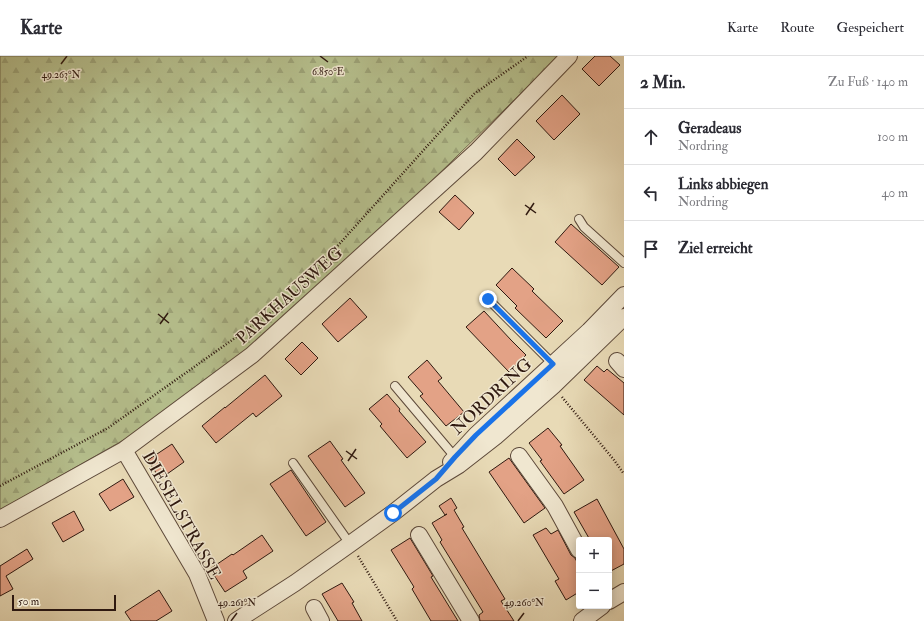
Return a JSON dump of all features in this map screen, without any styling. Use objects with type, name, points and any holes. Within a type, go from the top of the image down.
[{"type":"street","name":"PARKHAUSWEG","points":[[0,520],[124,450],[252,355],[476,152],[569,56]]},
{"type":"street","name":"NORDRING","points":[[436,479],[476,435],[589,331],[624,295]]},
{"type":"street","name":"NORDRING","points":[[236,621],[295,583],[393,513],[436,479],[459,465],[553,386],[624,317]]},
{"type":"street","name":"DIESELSTRASSE","points":[[124,450],[197,574],[216,621]]},
{"type":"street","points":[[519,456],[555,506],[576,544]]},
{"type":"street","points":[[419,535],[471,621]]},
{"type":"street","points":[[612,599],[624,592]]},
{"type":"street","points":[[582,621],[598,609]]},
{"type":"lane","points":[[578,219],[584,227],[624,263]]},
{"type":"lane","name":"NORDRING","points":[[488,299],[553,364]]},
{"type":"lane","name":"NORDRING","points":[[395,386],[455,457]]},
{"type":"lane","points":[[293,463],[350,544]]},
{"type":"path","points":[[0,486],[108,428],[290,299],[474,94],[528,56]]},
{"type":"path","points":[[553,386],[624,474]]},
{"type":"path","points":[[350,544],[397,621]]},
{"type":"green space","points":[[0,56],[559,56],[298,312],[143,429],[0,510]]},
{"type":"building","points":[[595,56],[610,56],[620,65],[599,86],[582,69]]},
{"type":"building","points":[[562,95],[580,114],[554,140],[536,121]]},
{"type":"building","points":[[517,139],[535,157],[515,176],[498,159]]},
{"type":"building","points":[[455,195],[474,213],[459,230],[439,212]]},
{"type":"building","points":[[571,224],[619,267],[602,285],[555,242]]},
{"type":"building","points":[[512,268],[534,289],[532,291],[563,321],[546,338],[515,308],[517,306],[496,285]]},
{"type":"building","points":[[350,298],[367,317],[338,342],[322,324]]},
{"type":"building","points":[[484,311],[526,355],[509,372],[466,327]]},
{"type":"building","points":[[302,342],[318,358],[301,375],[285,359]]},
{"type":"building","points":[[427,360],[442,378],[438,381],[464,412],[446,426],[420,396],[423,394],[408,377]]},
{"type":"building","points":[[597,366],[604,372],[607,369],[624,383],[624,415],[584,380]]},
{"type":"building","points":[[265,375],[282,396],[256,417],[253,413],[216,443],[202,426]]},
{"type":"building","points":[[387,394],[400,409],[399,411],[426,442],[407,458],[380,426],[382,424],[369,409]]},
{"type":"building","points":[[548,428],[562,445],[560,446],[584,480],[564,494],[529,443]]},
{"type":"building","points":[[330,441],[343,459],[341,460],[365,493],[345,507],[308,456]]},
{"type":"building","points":[[172,444],[184,462],[160,479],[148,460]]},
{"type":"building","points":[[509,458],[545,508],[524,523],[489,472]]},
{"type":"building","points":[[291,470],[326,522],[306,536],[270,484]]},
{"type":"building","points":[[123,479],[134,497],[110,511],[99,494]]},
{"type":"building","points":[[451,498],[457,508],[454,510],[464,527],[462,528],[505,599],[501,601],[514,621],[480,621],[479,615],[483,612],[440,542],[442,540],[432,523],[447,514],[445,515],[439,506]]},
{"type":"building","points":[[597,499],[624,549],[624,564],[612,570],[612,537],[588,537],[574,512]]},
{"type":"building","points":[[74,511],[84,530],[63,542],[52,523]]},
{"type":"building","points":[[546,528],[551,534],[558,530],[571,555],[575,558],[576,594],[566,600],[555,581],[559,579],[533,535]]},
{"type":"building","points":[[262,535],[273,551],[243,571],[247,578],[225,592],[210,569]]},
{"type":"building","points":[[410,538],[433,576],[431,577],[458,621],[431,621],[412,589],[414,587],[391,550]]},
{"type":"building","points":[[27,549],[33,559],[6,576],[13,589],[0,596],[0,566]]},
{"type":"building","points":[[342,583],[354,602],[352,603],[362,621],[338,621],[322,594]]},
{"type":"building","points":[[159,590],[172,611],[156,621],[131,621],[125,612]]},
{"type":"route","points":[[393,513],[436,479],[476,435],[553,364],[488,299]]}]
